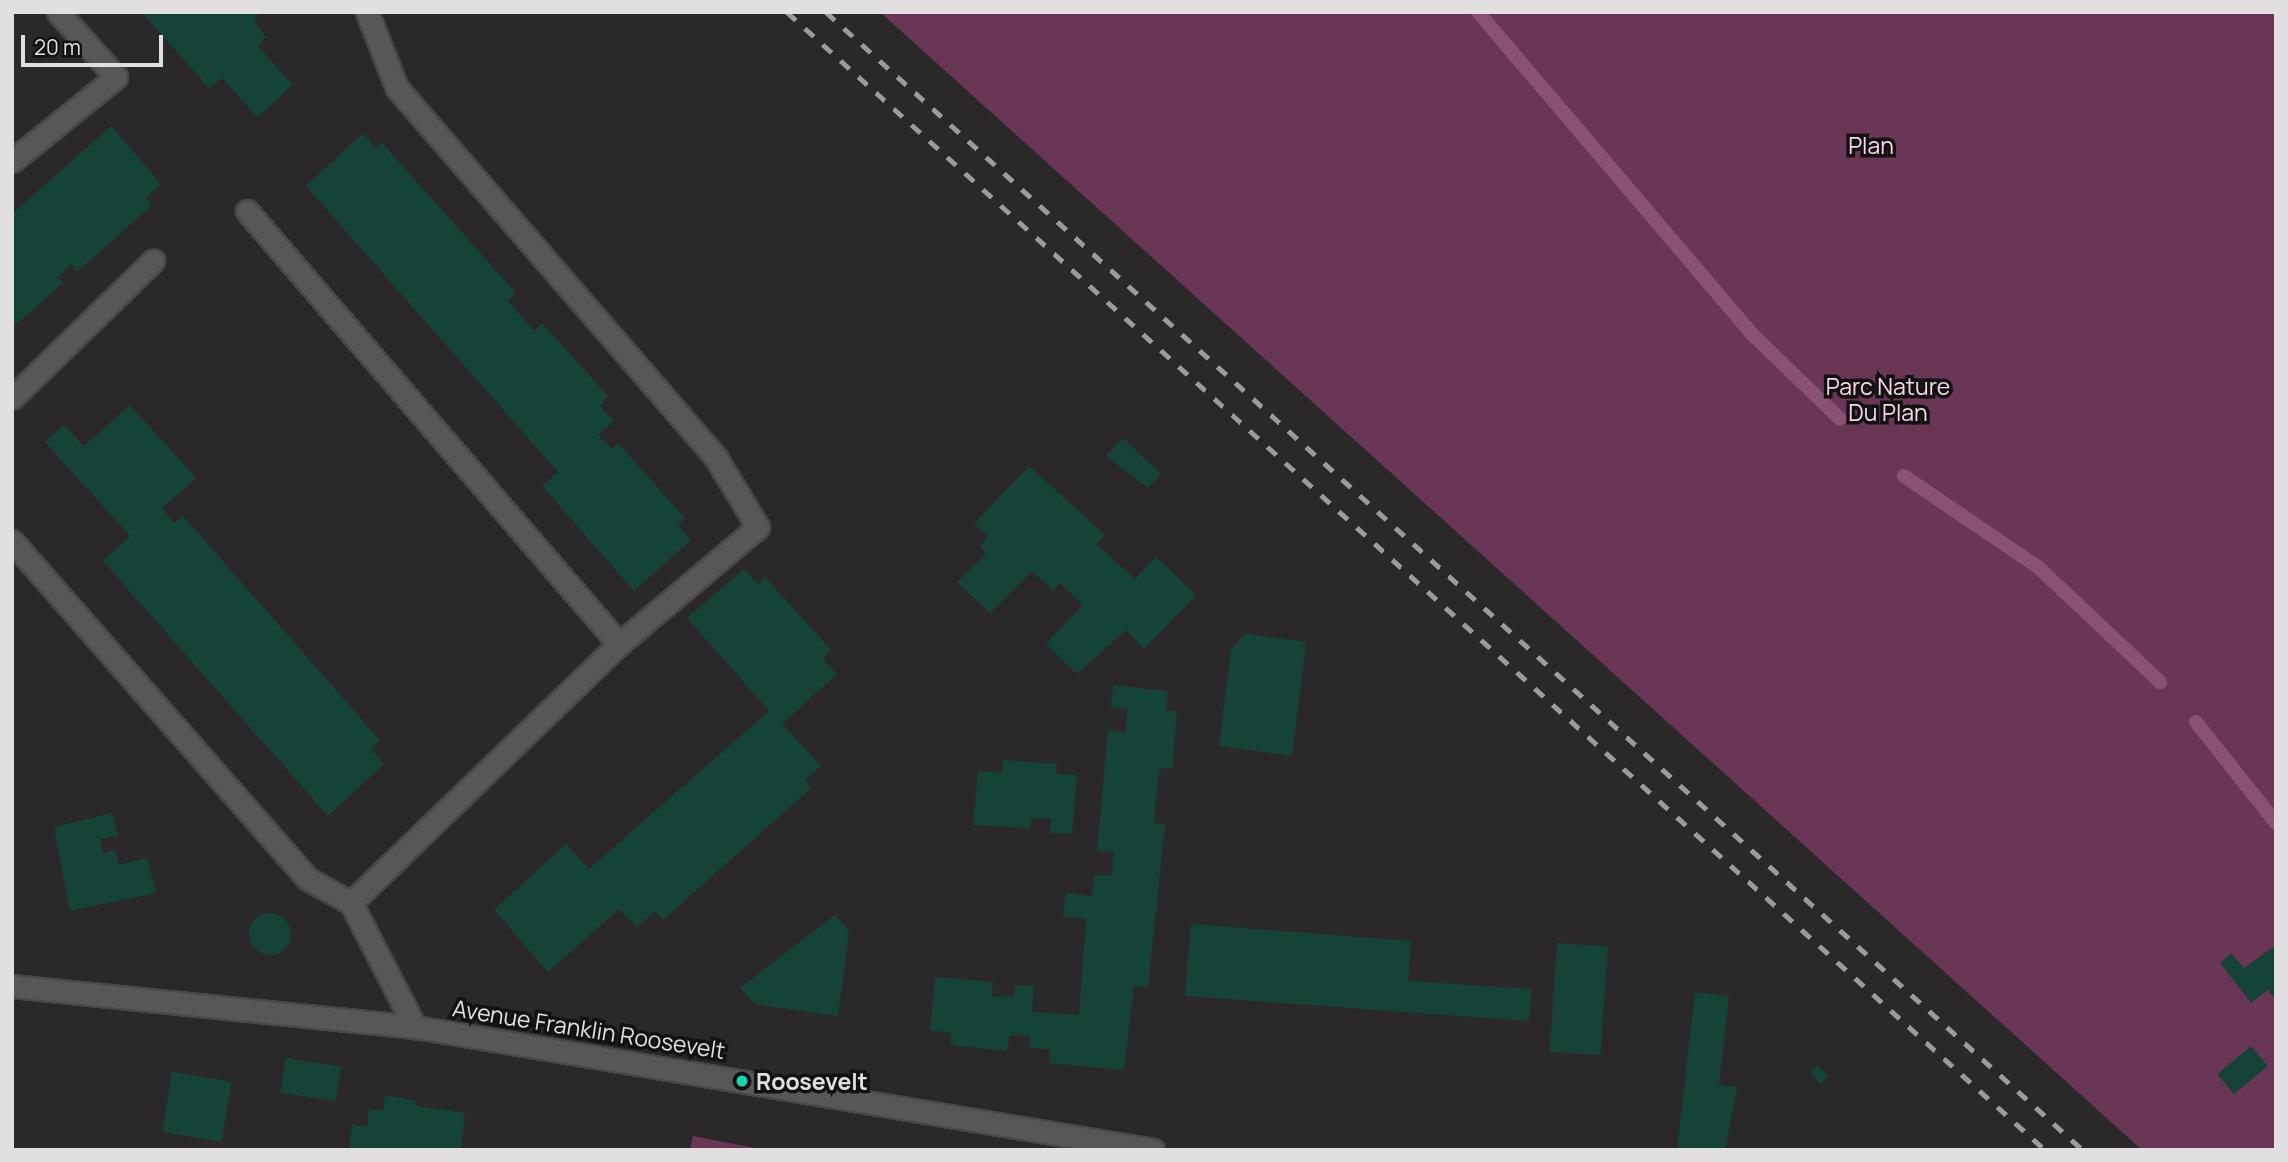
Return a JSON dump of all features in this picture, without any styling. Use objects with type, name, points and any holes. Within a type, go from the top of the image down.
[{"type":"street","points":[[12,161],[116,77],[58,12]]},
{"type":"street","points":[[351,903],[619,644],[758,527],[716,458],[397,88],[367,12]]},
{"type":"street","points":[[247,211],[619,644]]},
{"type":"street","points":[[12,398],[153,261]]},
{"type":"street","points":[[12,541],[308,879],[351,903],[415,1027]]},
{"type":"street","name":"Avenue Franklin Roosevelt","points":[[12,986],[415,1027],[1153,1150]]},
{"type":"green space","name":"Parc Nature Du Plan","points":[[880,12],[2276,12],[2276,1150],[2142,1150]]},
{"type":"green space","points":[[693,1136],[765,1150],[690,1150]]},
{"type":"building","points":[[141,12],[259,12],[254,22],[266,37],[258,46],[293,85],[257,117],[222,78],[209,88]]},
{"type":"building","points":[[111,126],[161,184],[146,197],[152,205],[77,272],[71,264],[57,277],[63,283],[12,328],[12,214]]},
{"type":"building","points":[[363,133],[375,148],[382,143],[516,293],[508,301],[534,331],[542,323],[608,396],[600,406],[614,421],[598,435],[612,449],[618,443],[685,518],[678,525],[691,540],[634,591],[542,486],[558,472],[306,186]]},
{"type":"building","points":[[130,405],[196,478],[162,508],[174,523],[183,516],[380,740],[371,749],[384,764],[328,816],[103,561],[130,536],[45,442],[64,425],[84,446]]},
{"type":"building","points":[[1123,438],[1161,474],[1148,488],[1106,456]]},
{"type":"building","points":[[1029,466],[1105,535],[1096,544],[1135,579],[1156,557],[1196,595],[1144,649],[1126,630],[1077,674],[1046,644],[1083,605],[1060,583],[1053,590],[1032,571],[990,613],[957,582],[986,554],[980,547],[988,535],[974,524]]},
{"type":"building","points":[[744,569],[758,584],[765,577],[831,650],[823,659],[837,674],[782,724],[821,766],[805,780],[811,788],[663,920],[655,911],[637,928],[619,909],[548,972],[494,910],[566,844],[589,869],[769,711],[687,618]]},
{"type":"building","points":[[1245,634],[1306,642],[1292,756],[1219,746],[1231,649]]},
{"type":"building","points":[[1113,685],[1168,691],[1166,711],[1177,711],[1172,768],[1159,769],[1154,823],[1165,824],[1148,987],[1134,986],[1124,1070],[1049,1063],[1050,1049],[1029,1048],[1030,1036],[1010,1035],[1007,1051],[950,1045],[951,1033],[930,1030],[935,977],[993,982],[992,996],[1013,997],[1015,985],[1034,986],[1032,1012],[1079,1015],[1086,919],[1063,917],[1066,893],[1092,896],[1094,875],[1112,875],[1114,852],[1097,851],[1108,730],[1126,733],[1127,709],[1111,707]]},
{"type":"building","points":[[1003,760],[1057,764],[1056,774],[1077,775],[1072,833],[1050,833],[1051,818],[1031,818],[1030,828],[973,825],[978,771],[1002,773]]},
{"type":"building","points":[[112,813],[118,836],[100,839],[103,853],[116,850],[119,865],[147,858],[156,893],[70,911],[54,827]]},
{"type":"building","points":[[270,913],[285,919],[291,934],[285,949],[270,955],[255,949],[249,934],[255,919]]},
{"type":"building","points":[[835,915],[849,931],[838,1016],[754,1004],[740,988]]},
{"type":"building","points":[[1191,924],[1411,941],[1408,981],[1532,989],[1529,1021],[1185,996]]},
{"type":"building","points":[[1557,943],[1608,947],[1600,1055],[1549,1052]]},
{"type":"building","points":[[2276,945],[2276,1001],[2268,990],[2251,1003],[2220,963],[2231,953],[2244,968]]},
{"type":"building","points":[[1695,992],[1729,996],[1719,1085],[1737,1087],[1725,1150],[1677,1150]]},
{"type":"building","points":[[2251,1046],[2268,1066],[2234,1094],[2217,1074]]},
{"type":"building","points":[[286,1058],[341,1067],[336,1101],[281,1093]]},
{"type":"building","points":[[1818,1065],[1828,1077],[1820,1084],[1811,1072]]},
{"type":"building","points":[[172,1072],[231,1081],[222,1142],[162,1132]]},
{"type":"building","points":[[385,1095],[417,1101],[416,1106],[465,1113],[461,1150],[349,1148],[352,1124],[367,1127],[369,1109],[383,1111]]},
{"type":"waterway","points":[[1478,12],[1752,334],[1840,419]]},
{"type":"waterway","points":[[1904,476],[2038,567],[2160,682]]},
{"type":"waterway","points":[[2196,722],[2276,823]]},
{"type":"railway","points":[[787,12],[2045,1150]]},
{"type":"railway","points":[[826,12],[2083,1150]]},
{"type":"place","name":"Roosevelt","points":[[742,1081]]},
{"type":"park label","name":"Plan","points":[[1871,145]]}]
